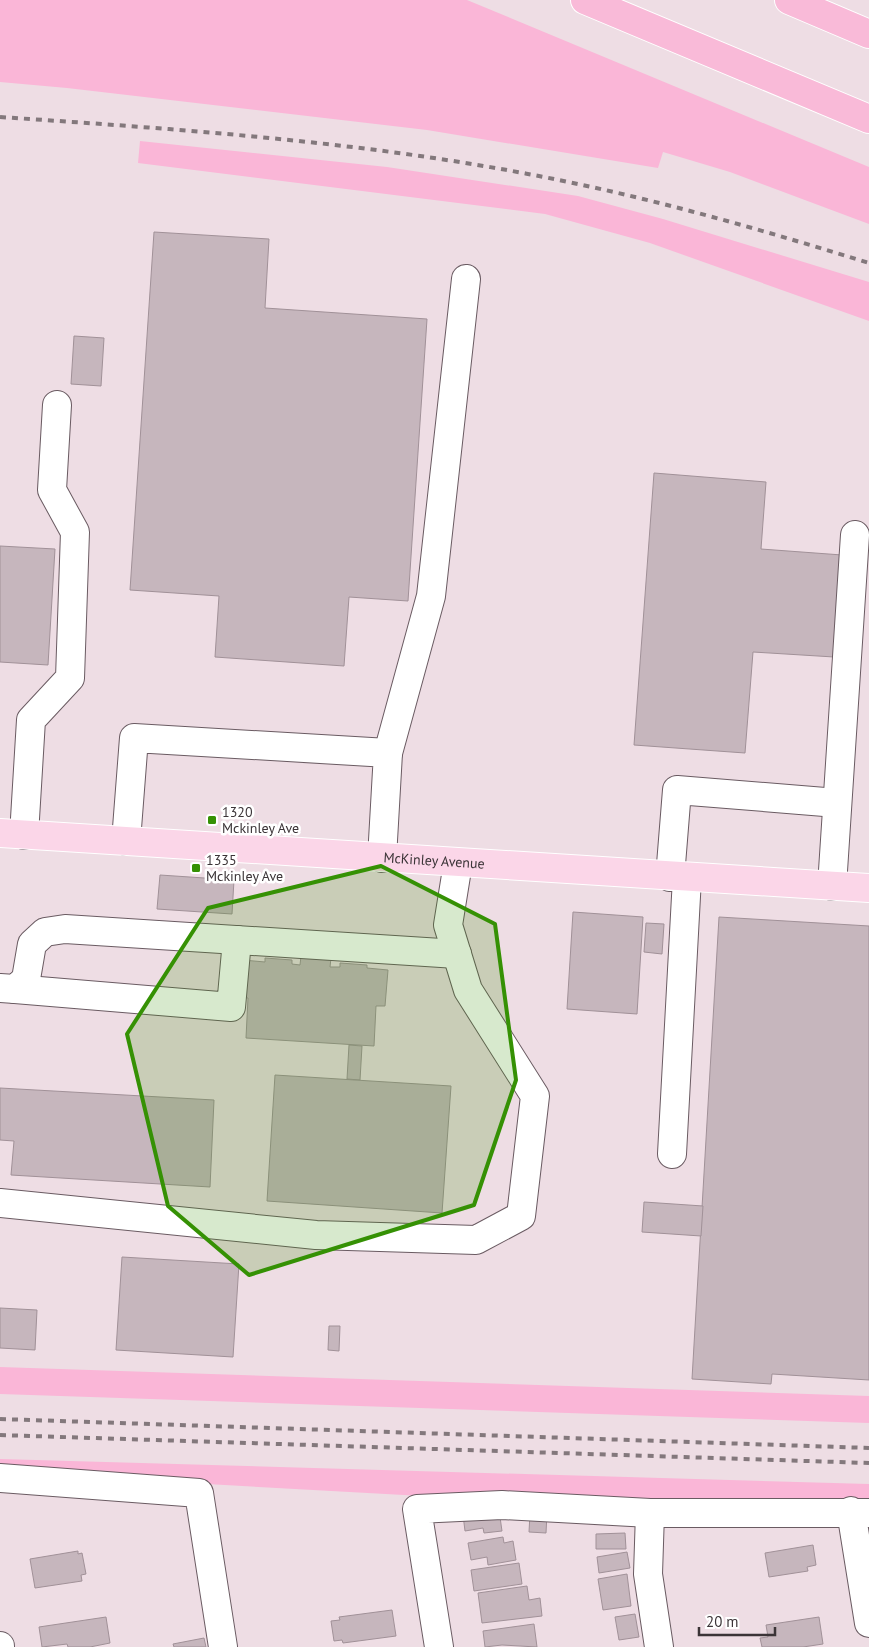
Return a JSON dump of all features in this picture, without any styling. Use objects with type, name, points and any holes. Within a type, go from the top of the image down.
[{"type":"highway","points":[[585,0],[869,120]]},
{"type":"highway","points":[[789,0],[869,34]]},
{"type":"main road","name":"McKinley Avenue","points":[[12,834],[679,878],[869,888]]},
{"type":"street","points":[[382,858],[388,753],[431,596],[466,279]]},
{"type":"street","points":[[12,834],[31,720],[70,678],[75,532],[52,490],[57,405]]},
{"type":"street","points":[[832,886],[855,535]]},
{"type":"street","points":[[126,841],[134,738],[388,753]]},
{"type":"street","points":[[672,1154],[679,878],[677,790],[837,803]]},
{"type":"street","points":[[0,1203],[316,1235],[466,1240],[476,1240],[521,1216],[535,1096],[468,990],[448,925],[458,863]]},
{"type":"street","points":[[8,988],[26,979],[32,944],[45,932],[66,929],[457,954]]},
{"type":"street","points":[[8,988],[231,1007],[237,940]]},
{"type":"street","points":[[0,1478],[199,1493],[223,1647]]},
{"type":"street","points":[[439,1647],[417,1509],[502,1505],[650,1513],[860,1512],[869,1623]]},
{"type":"street","points":[[650,1513],[648,1574],[659,1647]]},
{"type":"highlighted area","points":[[381,866],[495,924],[516,1080],[474,1205],[249,1275],[168,1206],[127,1034],[208,908]]},
{"type":"shaded area","points":[[0,0],[467,0],[869,167],[869,224],[730,172],[663,152],[658,168],[427,130],[67,88],[0,82]]},
{"type":"shaded area","points":[[140,141],[387,167],[578,196],[663,219],[869,282],[869,321],[650,243],[545,214],[138,163]]},
{"type":"shaded area","points":[[0,1367],[869,1396],[869,1423],[0,1394]]},
{"type":"shaded area","points":[[0,1459],[869,1484],[869,1509],[422,1496],[171,1482],[0,1477]]},
{"type":"building","points":[[154,232],[269,239],[265,308],[427,319],[408,601],[349,597],[344,666],[215,657],[219,596],[130,590]]},
{"type":"building","points":[[74,336],[104,338],[101,386],[71,384]]},
{"type":"building","points":[[654,473],[766,482],[761,549],[842,555],[834,657],[753,652],[745,753],[634,745]]},
{"type":"building","points":[[0,546],[55,549],[48,665],[0,662]]},
{"type":"building","points":[[160,875],[234,880],[232,914],[157,909]]},
{"type":"building","points":[[573,912],[643,917],[637,1014],[567,1009]]},
{"type":"building","points":[[719,917],[869,926],[869,1380],[772,1374],[771,1384],[692,1379]]},
{"type":"building","points":[[646,923],[664,924],[662,954],[644,952]]},
{"type":"building","points":[[301,956],[331,958],[330,967],[340,967],[340,963],[367,965],[367,968],[388,970],[385,1006],[376,1006],[374,1046],[246,1038],[248,998],[240,997],[243,960],[265,962],[265,958],[292,960],[292,964],[300,965]]},
{"type":"building","points":[[349,1045],[362,1046],[360,1080],[347,1079]]},
{"type":"building","points":[[275,1075],[451,1086],[442,1213],[267,1201]]},
{"type":"building","points":[[0,1088],[214,1100],[210,1187],[11,1175],[14,1141],[0,1140]]},
{"type":"building","points":[[644,1202],[703,1206],[701,1236],[642,1232]]},
{"type":"building","points":[[122,1257],[239,1264],[233,1357],[116,1350]]},
{"type":"building","points":[[0,1308],[37,1310],[35,1350],[0,1348]]},
{"type":"building","points":[[329,1326],[340,1326],[339,1351],[328,1350]]},
{"type":"building","points":[[499,1510],[502,1531],[484,1533],[483,1528],[465,1531],[463,1515]]},
{"type":"building","points":[[530,1514],[547,1514],[546,1533],[529,1532]]},
{"type":"building","points":[[625,1533],[626,1549],[596,1549],[596,1534]]},
{"type":"building","points":[[503,1537],[504,1543],[513,1541],[516,1560],[488,1565],[487,1557],[471,1560],[468,1543]]},
{"type":"building","points":[[813,1545],[816,1565],[807,1567],[808,1571],[769,1577],[765,1553]]},
{"type":"building","points":[[78,1551],[78,1554],[82,1553],[86,1574],[81,1575],[82,1581],[35,1588],[30,1559]]},
{"type":"building","points":[[627,1552],[630,1568],[599,1573],[597,1557]]},
{"type":"building","points":[[519,1563],[522,1584],[474,1591],[471,1570]]},
{"type":"building","points":[[627,1574],[631,1606],[603,1610],[598,1579]]},
{"type":"building","points":[[527,1586],[529,1600],[540,1598],[542,1616],[482,1623],[478,1593]]},
{"type":"building","points":[[392,1610],[396,1636],[343,1643],[342,1640],[334,1641],[331,1621],[340,1620],[339,1617]]},
{"type":"building","points":[[635,1614],[639,1637],[619,1640],[615,1617]]},
{"type":"building","points":[[106,1617],[110,1643],[90,1647],[68,1647],[67,1644],[42,1647],[39,1627]]},
{"type":"building","points":[[819,1617],[823,1644],[803,1647],[762,1647],[760,1638],[768,1637],[766,1625]]},
{"type":"building","points":[[534,1624],[537,1647],[502,1645],[485,1647],[483,1631]]},
{"type":"building","points":[[204,1638],[206,1647],[174,1647],[173,1644]]},
{"type":"railway","points":[[0,117],[288,140],[360,148],[502,169],[610,191],[685,210],[869,263]]},
{"type":"railway","points":[[0,1419],[869,1448]]},
{"type":"railway","points":[[0,1435],[869,1463]]},
{"type":"place","name":"1320 Mckinley Ave","points":[[212,820]]},
{"type":"place","name":"1335 Mckinley Ave","points":[[196,868]]}]
